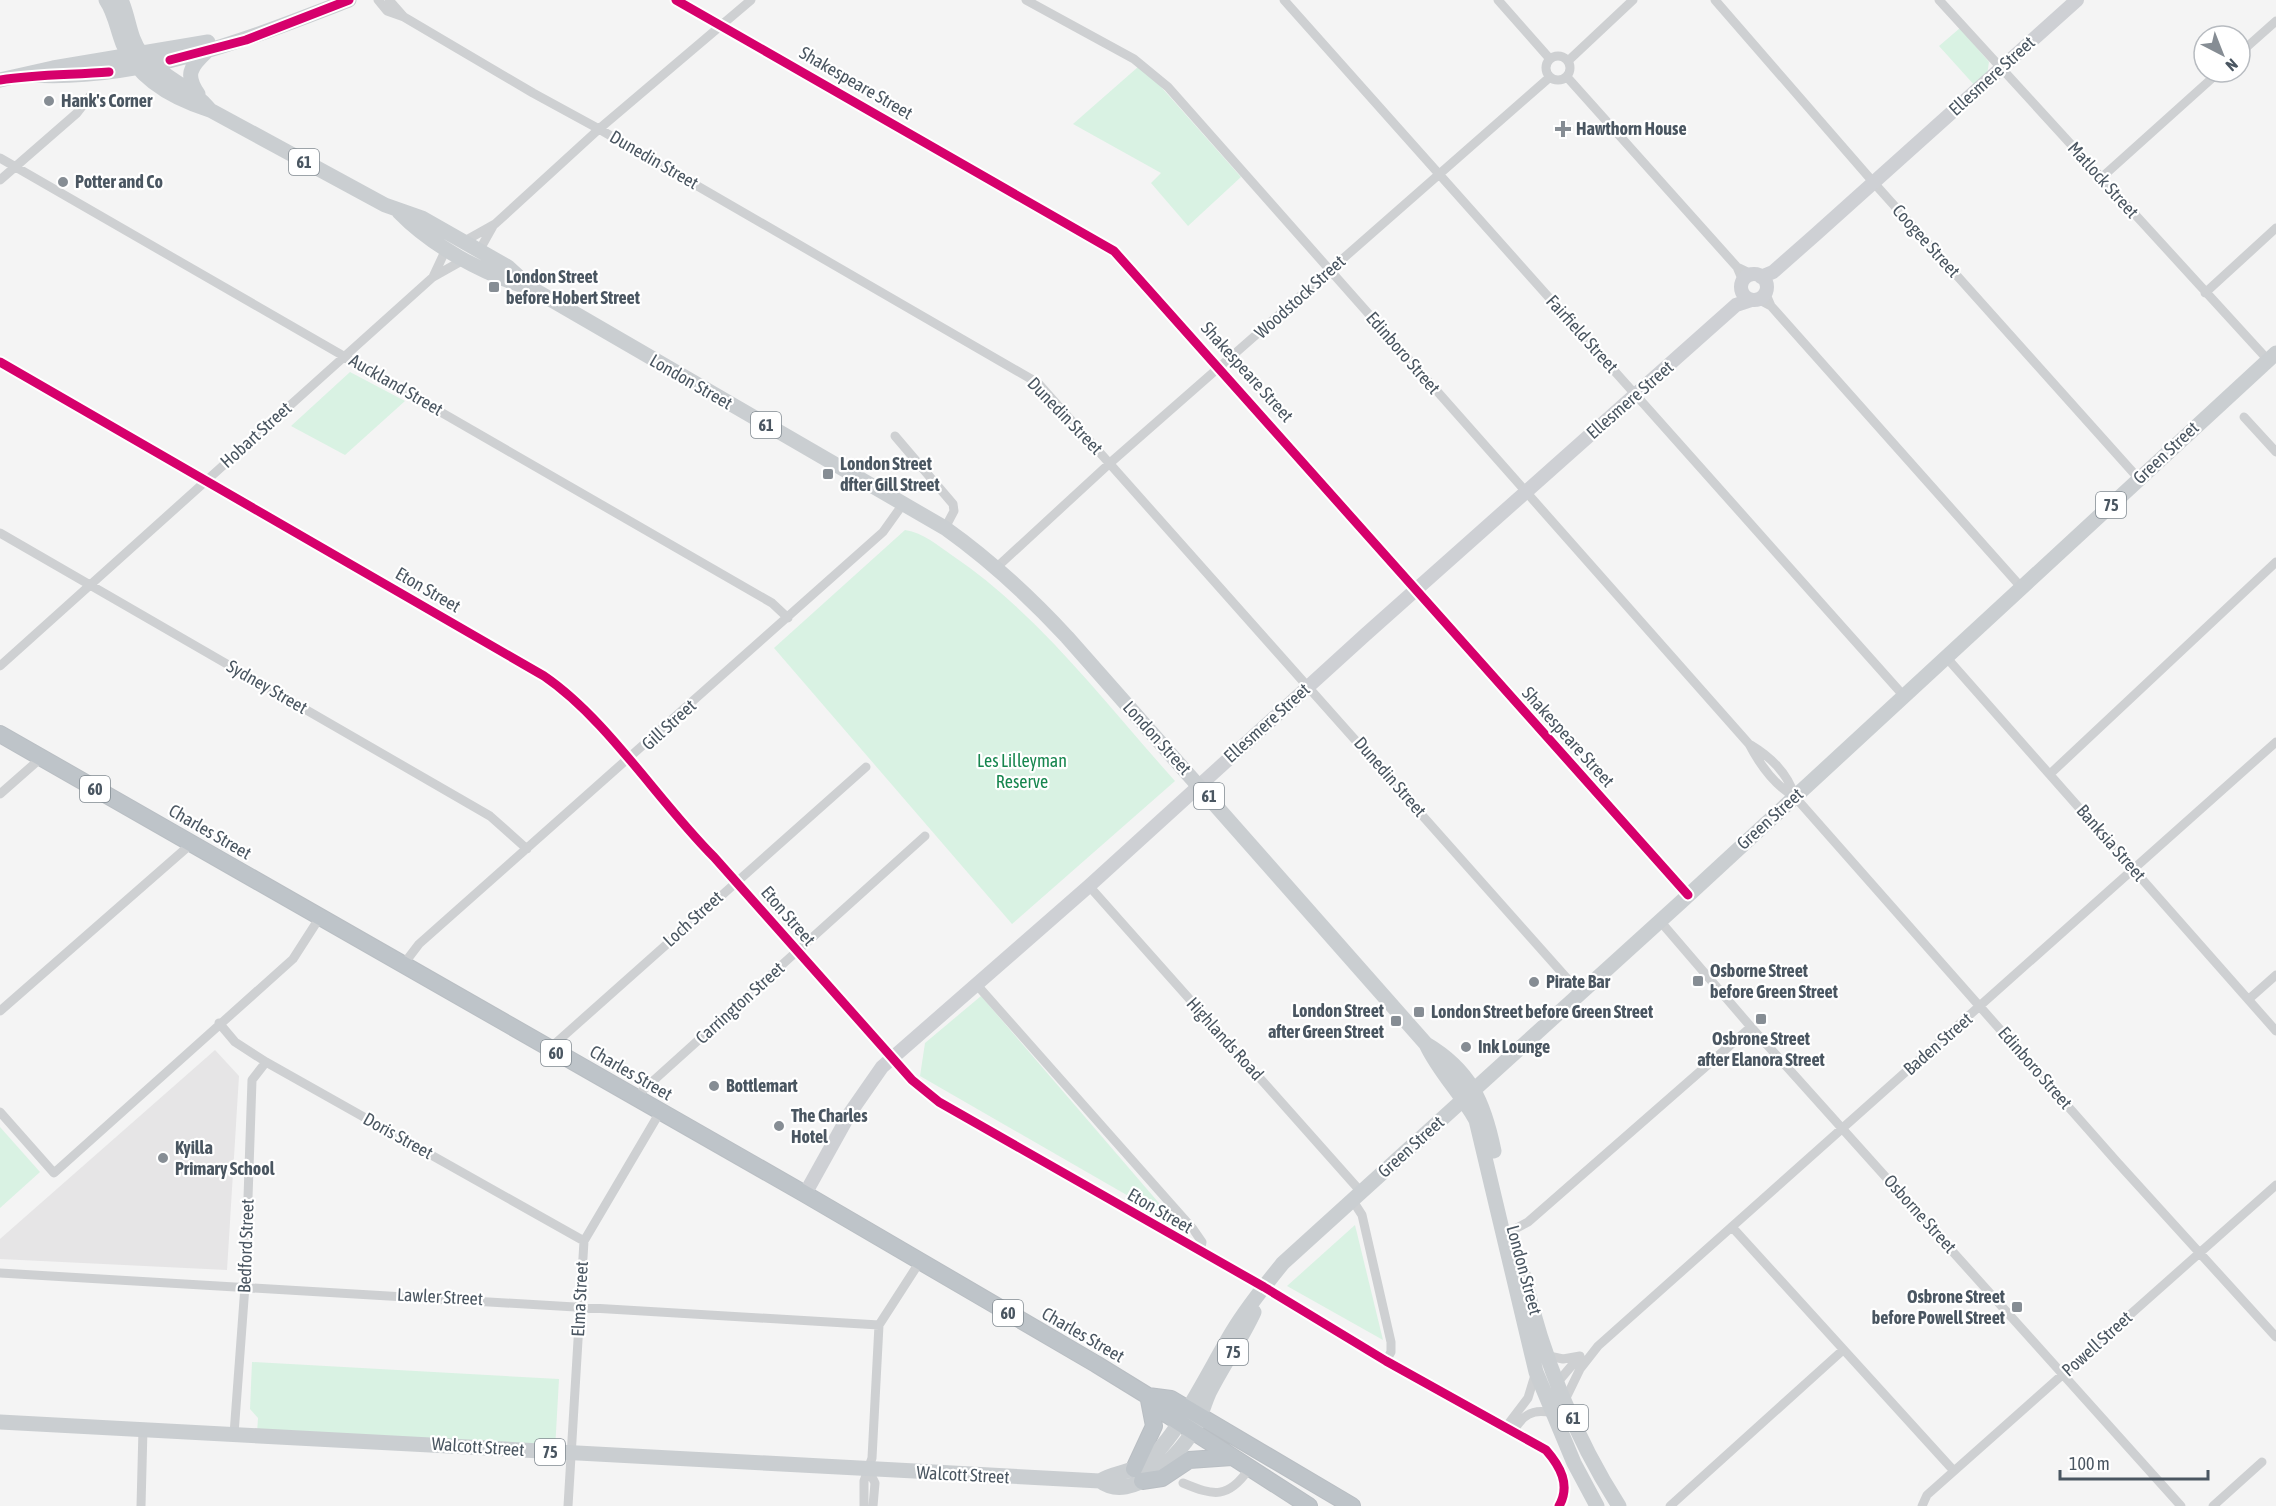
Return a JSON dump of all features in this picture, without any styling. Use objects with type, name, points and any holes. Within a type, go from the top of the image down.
[{"type":"highway","name":"Charles Street","points":[[0,734],[805,1194],[1148,1396],[1163,1412],[1189,1415],[1352,1506]]},
{"type":"highway","points":[[1148,1396],[1155,1417],[1154,1426],[1138,1475],[1162,1478],[1189,1460],[1232,1457]]},
{"type":"highway","name":"Charles Street","points":[[1189,1415],[1192,1432],[1309,1506]]},
{"type":"main road","name":"61","points":[[106,0],[139,59]]},
{"type":"main road","name":"61","points":[[121,0],[139,59]]},
{"type":"main road","points":[[0,80],[53,68],[206,52],[323,5],[349,0]]},
{"type":"main road","points":[[139,59],[205,42],[235,42]]},
{"type":"main road","points":[[198,94],[190,82],[190,75],[195,62],[206,52]]},
{"type":"main road","name":"London Street","points":[[139,59],[198,94],[210,110]]},
{"type":"main road","name":"London Street","points":[[139,59],[148,78],[180,98],[210,110],[399,212],[422,218],[463,242],[473,255]]},
{"type":"main road","name":"London Street","points":[[399,212],[415,228],[447,247],[508,267],[531,288],[945,528],[997,567],[1067,637],[1426,1044],[1446,1056],[1488,1123],[1536,1372],[1553,1417],[1598,1506]]},
{"type":"main road","name":"Green Street","points":[[1189,1415],[1208,1396],[1245,1332],[1264,1287],[1283,1263],[1468,1092],[1660,921],[2272,357]]},
{"type":"main road","name":"London Street","points":[[1509,1231],[1557,1381],[1589,1453],[1619,1506]]},
{"type":"main road","name":"75","points":[[1138,1475],[1189,1415]]},
{"type":"main road","name":"Walcott Street","points":[[0,1422],[1100,1481],[1107,1486],[1120,1486],[1138,1475],[1165,1466],[1192,1432]]},
{"type":"street","name":"Dunedin Street","points":[[378,0],[387,11],[404,17],[1028,375],[1110,463],[1580,993]]},
{"type":"street","name":"Dunedin Street","points":[[389,0],[404,17]]},
{"type":"street","name":"Shakespeare Street","points":[[676,0],[1114,251],[1688,894]]},
{"type":"street","points":[[473,255],[495,224],[599,129],[751,0]]},
{"type":"street","name":"Edinboro Street","points":[[1026,0],[1134,59],[1153,72],[1749,744],[1765,754],[1790,782],[1795,797],[2116,1162],[2276,1338]]},
{"type":"street","name":"Fairfield Street","points":[[1284,0],[1903,695]]},
{"type":"street","points":[[1498,0],[1550,59]]},
{"type":"street","points":[[1568,61],[1634,0]]},
{"type":"street","name":"Coogee Street","points":[[1715,0],[1874,183],[2139,478]]},
{"type":"street","name":"Matlock Street","points":[[1939,0],[2205,293],[2272,357]]},
{"type":"street","name":"Ellesmere Street","points":[[805,1194],[850,1113],[875,1075],[893,1058],[1089,886],[1417,589],[2077,0]]},
{"type":"street","points":[[2252,42],[2276,21]]},
{"type":"street","points":[[1561,56],[1568,61],[1570,71],[1567,76],[1558,80],[1550,77],[1546,68],[1550,59],[1561,56]]},
{"type":"street","points":[[1567,76],[1737,267],[1757,286],[1771,306],[2021,587]]},
{"type":"street","name":"Woodstock Street","points":[[997,567],[1110,463],[1550,77]]},
{"type":"street","points":[[2101,178],[2206,84]]},
{"type":"street","points":[[0,180],[77,112],[90,96]]},
{"type":"street","name":"Auckland Street","points":[[0,158],[772,603],[788,618]]},
{"type":"street","points":[[463,242],[495,224]]},
{"type":"street","points":[[2205,293],[2276,228]]},
{"type":"street","name":"Hobart Street","points":[[433,277],[447,247]]},
{"type":"street","name":"Hobart Street","points":[[0,666],[433,277],[473,255]]},
{"type":"street","name":"Eton Street","points":[[0,362],[544,676],[569,693],[683,826],[736,881],[912,1080],[939,1102],[1546,1450],[1558,1463],[1565,1487],[1559,1506]]},
{"type":"street","points":[[2244,417],[2276,452]]},
{"type":"street","points":[[895,436],[953,504],[954,511],[945,528]]},
{"type":"street","name":"Gill Street","points":[[403,965],[419,944],[883,532],[903,504]]},
{"type":"street","name":"Sydney Street","points":[[0,533],[490,816],[527,849]]},
{"type":"street","points":[[2050,774],[2276,562]]},
{"type":"street","name":"Banksia Street","points":[[1946,657],[2134,869],[2188,934],[2276,1031]]},
{"type":"street","name":"Baden Street","points":[[1565,1400],[1580,1369],[1598,1346],[2276,742]]},
{"type":"street","points":[[0,794],[41,758]]},
{"type":"street","name":"Loch Street","points":[[549,1049],[866,767]]},
{"type":"street","name":"Carrington Street","points":[[637,1099],[643,1090],[925,836]]},
{"type":"street","points":[[0,1011],[191,844]]},
{"type":"street","name":"Highlands Road","points":[[1089,886],[1357,1197],[1391,1342],[1391,1352],[1386,1360]]},
{"type":"street","points":[[0,1112],[54,1173],[293,959],[320,917]]},
{"type":"street","name":"Osborne Street","points":[[1660,921],[1751,1027],[2181,1506]]},
{"type":"street","points":[[2249,999],[2276,975]]},
{"type":"street","points":[[978,985],[1193,1229],[1202,1242],[1200,1252]]},
{"type":"street","name":"Doris Street","points":[[219,1023],[236,1042],[266,1062],[584,1240]]},
{"type":"street","points":[[1509,1231],[1528,1222],[1751,1027]]},
{"type":"street","name":"Bedford Street","points":[[234,1434],[245,1286],[252,1080],[266,1062]]},
{"type":"street","name":"Elma Street","points":[[568,1506],[584,1240],[660,1112]]},
{"type":"street","name":"Powell Street","points":[[1922,1506],[1927,1495],[2276,1185]]},
{"type":"street","points":[[1732,1227],[1954,1471]]},
{"type":"street","points":[[864,1506],[864,1481],[872,1458],[879,1325],[919,1263]]},
{"type":"street","name":"Lawler Street","points":[[0,1273],[580,1305],[879,1325]]},
{"type":"street","name":"Baden Street","points":[[1557,1381],[1579,1357],[1598,1346]]},
{"type":"street","points":[[1670,1506],[1843,1350]]},
{"type":"street","points":[[1549,1356],[1563,1359],[1579,1357]]},
{"type":"street","points":[[1510,1429],[1528,1398],[1536,1372]]},
{"type":"street","points":[[1510,1429],[1529,1413],[1540,1410],[1553,1417],[1554,1389],[1557,1381]]},
{"type":"street","points":[[141,1506],[143,1429]]},
{"type":"street","points":[[2213,1506],[2262,1462]]},
{"type":"street","points":[[868,1469],[875,1483],[873,1506]]},
{"type":"street","points":[[1183,1483],[1203,1491],[1222,1493],[1234,1488],[1249,1469]]},
{"type":"shaded area","name":"Kyilla Primary School","points":[[215,1050],[239,1076],[227,1270],[0,1259],[0,1239]]},
{"type":"green space","points":[[1960,28],[1989,62],[1987,75],[1976,87],[1939,46]]},
{"type":"green space","points":[[1138,67],[1154,79],[1241,177],[1188,226],[1151,183],[1161,173],[1073,124]]},
{"type":"green space","points":[[350,372],[405,401],[345,455],[291,426]]},
{"type":"green space","name":"Les Lilleyman Reserve","points":[[905,530],[936,544],[985,579],[1015,605],[1070,661],[1175,781],[1012,924],[774,648]]},
{"type":"green space","points":[[981,996],[1177,1224],[920,1076],[925,1043]]},
{"type":"green space","points":[[0,1127],[40,1172],[0,1208]]},
{"type":"green space","points":[[1355,1225],[1383,1340],[1287,1286]]},
{"type":"green space","points":[[252,1362],[559,1379],[555,1450],[257,1433],[258,1418],[250,1409]]},
{"type":"cycle path","points":[[170,60],[246,40],[349,0]]},
{"type":"cycle path","points":[[676,0],[1114,251],[1688,895]]},
{"type":"cycle path","points":[[0,80],[109,72]]},
{"type":"cycle path","points":[[0,362],[544,676],[567,694],[611,737],[693,835],[912,1080],[939,1102],[1264,1287],[1386,1361],[1546,1450],[1556,1463],[1564,1483],[1559,1506]]},
{"type":"place","name":"Hank's Corner","points":[[49,101]]},
{"type":"place","name":"Hawthorn House","points":[[1563,129]]},
{"type":"place","name":"Potter and Co","points":[[63,182]]},
{"type":"place","name":"London Street before Hobert Street","points":[[494,287]]},
{"type":"place","name":"London Street dfter Gill Street","points":[[828,474]]},
{"type":"place","name":"Osborne Street before Green Street","points":[[1698,981]]},
{"type":"place","name":"Pirate Bar","points":[[1534,982]]},
{"type":"place","name":"London Street before Green Street","points":[[1419,1012]]},
{"type":"place","name":"Osbrone Street after Elanora Street","points":[[1761,1019]]},
{"type":"place","name":"London Street after Green Street","points":[[1396,1021]]},
{"type":"place","name":"Ink Lounge","points":[[1466,1047]]},
{"type":"place","name":"Bottlemart","points":[[714,1086]]},
{"type":"place","name":"The Charles Hotel","points":[[779,1126]]},
{"type":"place","name":"Kyilla Primary School","points":[[163,1158]]},
{"type":"place","name":"Osbrone Street before Powell Street","points":[[2017,1307]]}]
